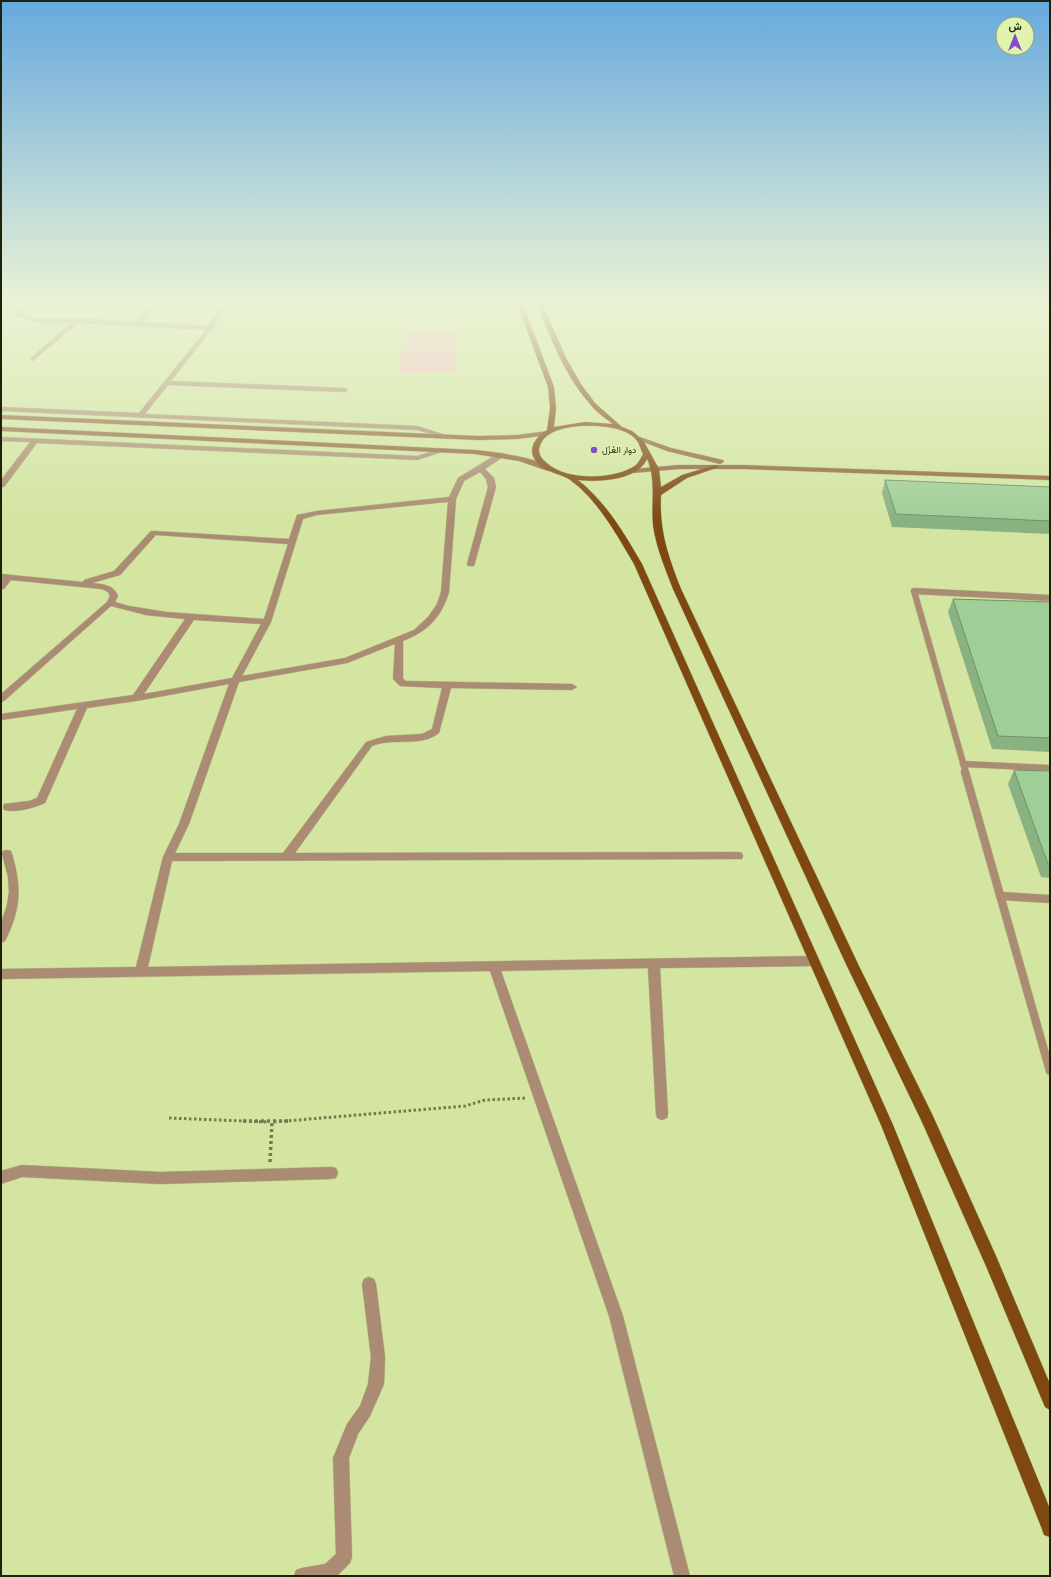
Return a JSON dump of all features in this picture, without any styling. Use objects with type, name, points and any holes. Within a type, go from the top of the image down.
[{"type":"main road","points":[[547,375],[551,387],[553,408],[549,432],[537,443],[535,449],[536,456],[548,469]]},
{"type":"main road","points":[[573,375],[578,385],[593,404],[622,429],[640,439],[691,456],[744,467]]},
{"type":"main road","points":[[1,417],[498,438],[549,432],[560,428],[585,424],[610,426],[622,429]]},
{"type":"main road","points":[[1,430],[444,450],[502,455],[533,462],[570,477],[597,480],[611,478],[633,471],[656,468],[715,467],[1050,478]]},
{"type":"main road","points":[[640,439],[656,468],[658,524],[661,543],[677,589],[852,964],[927,1118],[992,1261],[1050,1402]]},
{"type":"main road","points":[[633,471],[641,465],[645,459],[646,452]]},
{"type":"main road","points":[[657,494],[665,486],[682,477],[715,467]]},
{"type":"main road","points":[[570,477],[583,487],[602,507],[615,524],[638,564],[887,1125],[1050,1529]]},
{"type":"street","points":[[140,416],[172,375]]},
{"type":"street","points":[[166,382],[345,390]]},
{"type":"street","points":[[1,409],[417,428],[449,437]]},
{"type":"street","points":[[1,439],[417,458],[444,450]]},
{"type":"street","points":[[1,485],[35,440]]},
{"type":"street","points":[[1,717],[136,698],[347,660],[417,632],[431,619],[441,604],[445,592],[452,499],[461,480],[502,455]]},
{"type":"street","points":[[471,564],[492,487],[490,478],[481,469]]},
{"type":"street","points":[[142,972],[168,857],[184,824],[235,681],[267,622],[300,517],[306,514],[452,499]]},
{"type":"street","points":[[76,584],[117,573],[154,533],[293,542]]},
{"type":"street","points":[[1,587],[5,576],[104,587],[112,591],[114,596],[110,603],[1,699]]},
{"type":"street","points":[[110,603],[137,610],[267,622]]},
{"type":"street","points":[[136,698],[192,616]]},
{"type":"street","points":[[399,640],[398,679],[400,682],[408,685],[572,687]]},
{"type":"street","points":[[286,857],[369,744],[378,740],[422,738],[433,734],[436,731],[447,685]]},
{"type":"street","points":[[8,807],[30,805],[37,803],[44,797],[83,706]]},
{"type":"street","points":[[1,938],[12,908],[14,897],[14,886],[7,854]]},
{"type":"street","points":[[168,857],[738,856]]},
{"type":"street","points":[[1,974],[813,961]]},
{"type":"street","points":[[654,964],[662,1114]]},
{"type":"street","points":[[494,966],[616,1316],[682,1576]]},
{"type":"street","points":[[1,1178],[9,1174],[22,1171],[140,1178],[331,1173]]},
{"type":"street","points":[[302,1576],[329,1572],[344,1556],[341,1458],[352,1429],[365,1411],[376,1384],[378,1357],[370,1284]]},
{"type":"lane","points":[[1050,598],[914,592],[1050,1072]]},
{"type":"lane","points":[[963,764],[1050,768]]},
{"type":"lane","points":[[1000,896],[1050,899]]},
{"type":"path","points":[[169,1118],[272,1122],[465,1106],[485,1100],[539,1097]]},
{"type":"path","points":[[269,1175],[272,1122]]},
{"type":"building","points":[[885,480],[1050,487],[1050,521],[896,514]]},
{"type":"building","points":[[953,599],[1050,602],[1050,738],[998,736]]},
{"type":"building","points":[[1014,770],[1050,771],[1050,864],[1048,864]]},
{"type":"place","name":"دوار الغَزْل","points":[[594,450]]}]
